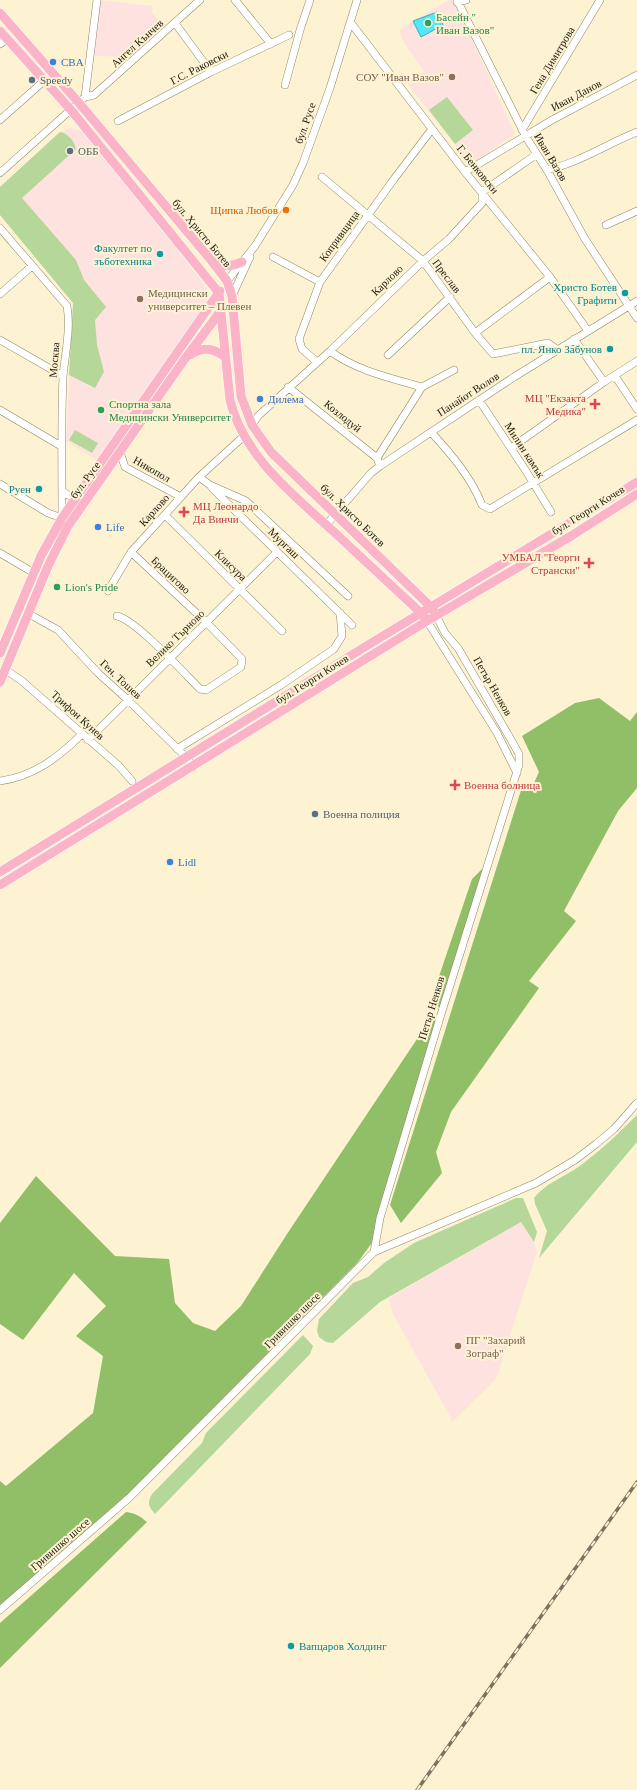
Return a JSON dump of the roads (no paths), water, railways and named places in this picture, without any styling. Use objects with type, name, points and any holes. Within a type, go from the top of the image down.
[{"type":"main road","name":"бул. Христо Ботев","points":[[0,13],[82,100],[227,281],[232,296],[241,396],[252,425],[271,452],[431,607],[436,615]]},
{"type":"main road","points":[[0,31],[3,41],[45,80],[71,110],[219,293],[230,400],[244,436],[261,460],[292,494],[421,613],[427,621]]},
{"type":"main road","points":[[211,260],[224,266],[234,266],[242,262]]},
{"type":"main road","name":"бул. Русе","points":[[0,682],[55,551],[78,502],[227,281]]},
{"type":"main road","name":"бул. Русе","points":[[0,654],[34,573],[62,518],[78,502],[120,452],[184,360],[232,296]]},
{"type":"main road","points":[[184,360],[198,350],[210,348],[216,350],[225,357]]},
{"type":"main road","name":"бул. Георги Кочев","points":[[0,872],[637,482]]},
{"type":"main road","name":"бул. Георги Кочев","points":[[0,886],[436,615],[571,536],[637,494]]},
{"type":"street","points":[[82,100],[97,0]]},
{"type":"street","name":"Ангел Кънчев","points":[[0,173],[82,100],[94,95],[200,0]]},
{"type":"street","points":[[235,0],[271,44]]},
{"type":"street","points":[[285,85],[310,0]]},
{"type":"street","name":"бул. Русе","points":[[227,281],[255,246],[293,185],[303,164],[351,23],[357,0]]},
{"type":"street","points":[[457,1],[466,0]]},
{"type":"street","name":"Гена Димитрова","points":[[465,172],[524,134],[600,0]]},
{"type":"street","name":"Иван Вазов","points":[[457,1],[524,134],[547,170],[585,239],[637,318]]},
{"type":"street","points":[[175,23],[211,72]]},
{"type":"street","name":"Г. Бенковски","points":[[351,23],[465,172],[550,277],[588,331]]},
{"type":"street","name":"Г.С. Раковски","points":[[118,121],[211,72],[289,35]]},
{"type":"street","name":"Иван Данов","points":[[524,134],[637,74]]},
{"type":"street","points":[[0,120],[45,80]]},
{"type":"street","name":"Копривщица","points":[[318,362],[302,349],[299,339],[320,282],[432,129]]},
{"type":"street","points":[[547,170],[559,167],[614,141],[637,132]]},
{"type":"street","points":[[482,192],[537,154]]},
{"type":"street","name":"Преслав","points":[[322,178],[423,261],[492,354],[548,343],[558,350]]},
{"type":"street","name":"Карлово","points":[[252,425],[258,416],[288,387],[330,351],[423,261],[448,239],[482,203],[482,192]]},
{"type":"street","points":[[606,225],[637,211]]},
{"type":"street","name":"Москва","points":[[1,230],[67,306],[69,317],[63,376],[61,446],[62,518]]},
{"type":"street","name":"бул. Русе","points":[[232,296],[255,246]]},
{"type":"street","points":[[273,257],[320,282]]},
{"type":"street","points":[[0,294],[32,266]]},
{"type":"street","points":[[475,333],[550,277]]},
{"type":"street","points":[[388,355],[450,297]]},
{"type":"street","name":"Панайот Волов","points":[[326,525],[371,473],[380,466],[478,400],[629,304],[637,301]]},
{"type":"street","points":[[574,339],[604,382]]},
{"type":"street","points":[[0,340],[63,376]]},
{"type":"street","points":[[330,351],[363,369],[422,388]]},
{"type":"street","points":[[511,448],[604,382],[637,361]]},
{"type":"street","points":[[380,466],[377,458],[422,388],[454,370]]},
{"type":"street","points":[[615,376],[637,409]]},
{"type":"street","name":"Козлодуй","points":[[288,387],[377,458]]},
{"type":"street","name":"Милин камък","points":[[478,400],[534,483],[551,512]]},
{"type":"street","points":[[0,410],[61,446]]},
{"type":"street","points":[[431,432],[454,458],[477,492],[482,505],[490,509],[637,420]]},
{"type":"street","name":"Карлово","points":[[108,591],[131,552],[199,477],[244,436]]},
{"type":"street","name":"Никопол","points":[[120,452],[125,467],[181,497]]},
{"type":"street","name":"Мургаш","points":[[199,477],[210,485],[352,626]]},
{"type":"street","points":[[0,484],[48,513],[62,518]]},
{"type":"street","points":[[210,485],[246,501],[348,596]]},
{"type":"street","points":[[62,491],[78,502]]},
{"type":"street","name":"Клисура","points":[[164,515],[282,630]]},
{"type":"street","name":"Брацигово","points":[[131,552],[166,587],[207,623],[242,659],[241,667],[206,690],[200,689],[171,658]]},
{"type":"street","name":"Велико Търново","points":[[88,740],[277,552]]},
{"type":"street","points":[[0,553],[34,573]]},
{"type":"street","points":[[177,749],[281,685],[334,648],[342,636],[340,613]]},
{"type":"street","name":"Ген. Тошев","points":[[29,614],[58,630],[98,674],[128,700],[186,757],[192,767]]},
{"type":"street","name":"Петър Ненков","points":[[374,1252],[380,1218],[393,1174],[477,897],[519,765],[518,754],[458,648],[445,633],[436,615]]},
{"type":"street","points":[[117,616],[128,620],[171,658]]},
{"type":"street","name":"Петър Ненков","points":[[427,621],[497,733],[517,773]]},
{"type":"street","name":"Трифон Кунев","points":[[6,670],[22,681],[88,740],[120,766],[132,781]]},
{"type":"street","points":[[222,722],[243,723]]},
{"type":"street","points":[[0,781],[19,777],[54,759],[82,734]]},
{"type":"street","name":"Гривишко шосе","points":[[0,1610],[129,1498],[374,1252],[536,1183],[575,1160],[596,1144],[614,1129],[637,1103]]},
{"type":"water","name":"Басейн \" Иван Вазов\"","points":[[437,12],[443,25],[421,37],[413,21]]},
{"type":"railway","points":[[417,1790],[637,1482]]},
{"type":"place","name":"Басейн \" Иван Вазов\"","points":[[428,23]]},
{"type":"place","name":"CBA","points":[[53,62]]},
{"type":"place","name":"СОУ \"Иван Вазов\"","points":[[452,77]]},
{"type":"place","name":"Speedy","points":[[32,80]]},
{"type":"place","name":"ОББ","points":[[70,151]]},
{"type":"place","name":"Щипка Любов","points":[[286,210]]},
{"type":"place","name":"Факултет по зъботехника","points":[[160,254]]},
{"type":"place","name":"Христо Ботев Графити","points":[[625,293]]},
{"type":"place","name":"Медицински университет – Плевен","points":[[140,299]]},
{"type":"place","name":"пл. Янко Забунов","points":[[610,349]]},
{"type":"place","name":"Дилема","points":[[260,399]]},
{"type":"place","name":"МЦ \"Екзакта Медика\"","points":[[595,404]]},
{"type":"place","name":"Спортна зала Медицински Университет","points":[[101,410]]},
{"type":"place","name":"Руен","points":[[39,489]]},
{"type":"place","name":"МЦ Леонардо Да Винчи","points":[[184,512]]},
{"type":"place","name":"Life","points":[[98,527]]},
{"type":"place","name":"УМБАЛ \"Георги Странски\"","points":[[589,563]]},
{"type":"place","name":"Lion's Pride","points":[[57,587]]},
{"type":"place","name":"Военна болница","points":[[455,785]]},
{"type":"place","name":"Военна полиция","points":[[315,814]]},
{"type":"place","name":"Lidl","points":[[170,862]]},
{"type":"place","name":"ПГ \"Захарий Зограф\"","points":[[458,1346]]},
{"type":"place","name":"Вапцаров Холдинг","points":[[291,1646]]}]
